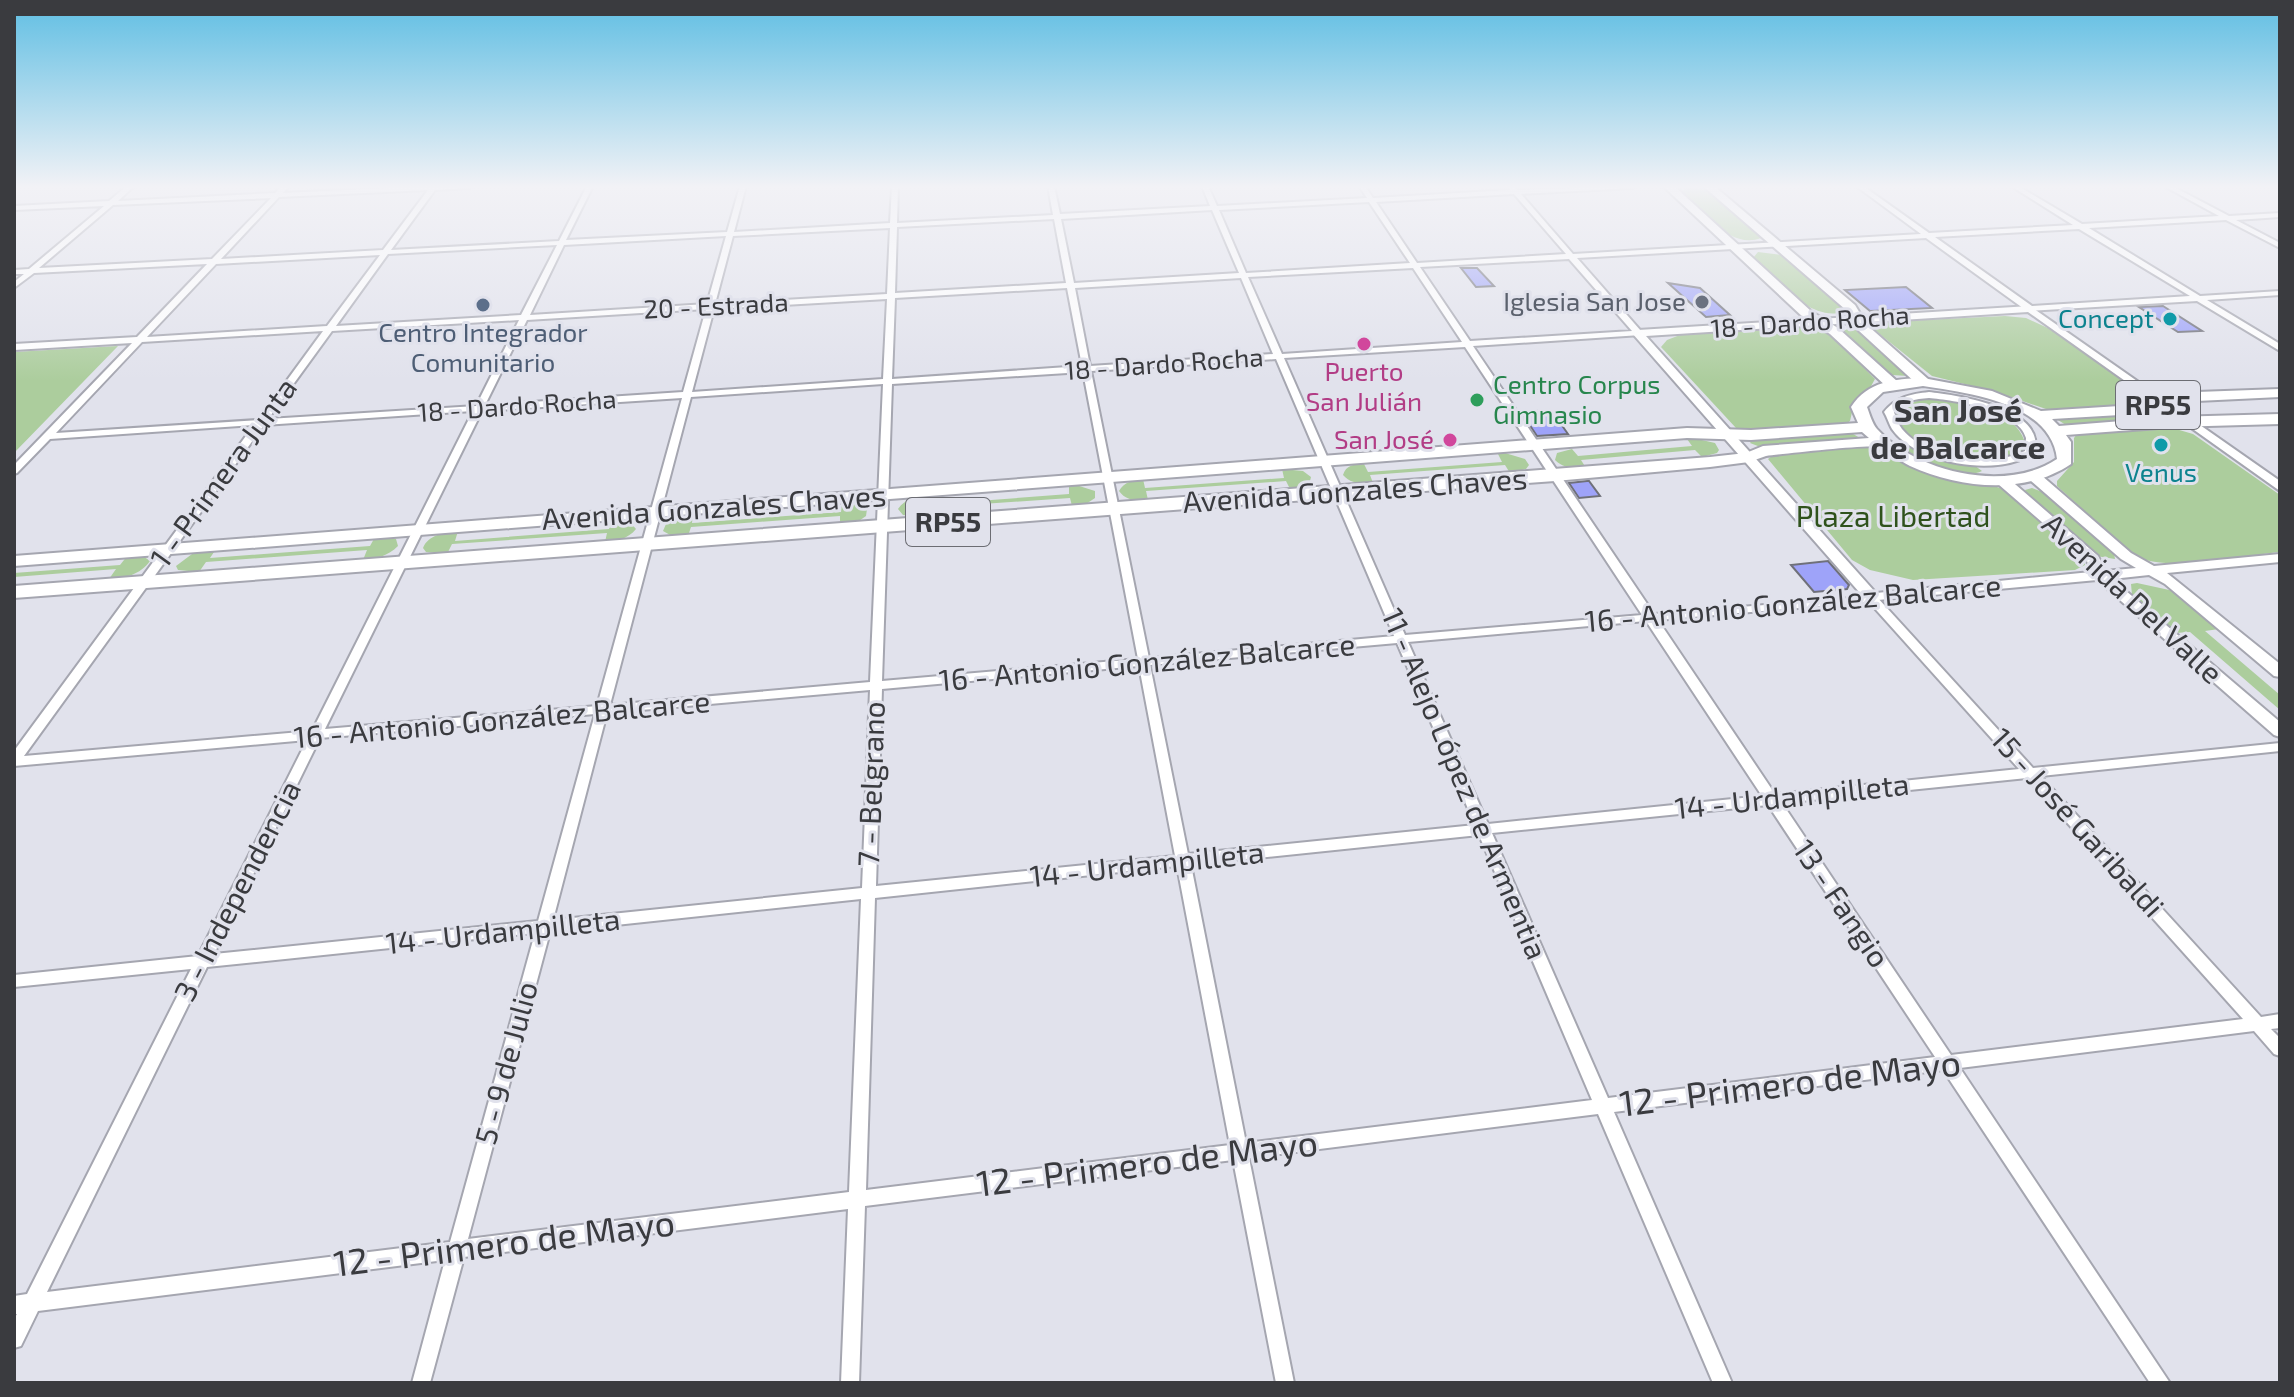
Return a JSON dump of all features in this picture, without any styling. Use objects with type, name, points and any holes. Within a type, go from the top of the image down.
[{"type":"main road","points":[[1740,251],[1893,385]]},
{"type":"main road","points":[[1747,258],[1747,253],[1752,251]]},
{"type":"main road","points":[[1768,251],[1792,257]]},
{"type":"main road","points":[[1786,251],[1923,382]]},
{"type":"main road","points":[[1803,308],[1835,317],[1853,314]]},
{"type":"main road","name":"RP55","points":[[1865,427],[1859,416],[1863,399],[1871,392],[1893,385],[1923,382],[1977,391],[2013,403],[2055,431],[2172,422],[2280,419]]},
{"type":"main road","name":"RP55","points":[[2036,416],[2154,408],[2185,399],[2280,393]]},
{"type":"main road","points":[[2185,399],[2178,406],[2183,412],[2203,420],[2220,422]]},
{"type":"main road","points":[[1865,427],[1905,457],[1945,472],[2003,481],[2036,478],[2059,468],[2065,461],[2063,441],[2055,431]]},
{"type":"main road","name":"Avenida Gonzales Chaves","points":[[14,561],[1687,433],[1751,435],[1865,427]]},
{"type":"main road","points":[[1687,433],[1712,439],[1721,446],[1724,452],[1710,462]]},
{"type":"main road","name":"Avenida Gonzales Chaves","points":[[14,592],[1584,474],[1749,457],[1763,451],[1881,442]]},
{"type":"main road","points":[[1564,444],[1546,453],[1549,460],[1556,467],[1584,474]]},
{"type":"main road","points":[[1289,464],[1315,471],[1321,478],[1322,485],[1300,496]]},
{"type":"main road","points":[[1138,476],[1116,485],[1116,493],[1120,500],[1145,507]]},
{"type":"main road","points":[[848,498],[872,505],[874,511],[872,520],[848,530]]},
{"type":"main road","points":[[683,542],[660,534],[659,527],[663,519],[690,509]]},
{"type":"main road","points":[[367,566],[398,555],[404,545],[405,539],[385,532]]},
{"type":"street","points":[[14,286],[55,251]]},
{"type":"street","points":[[14,471],[225,251]]},
{"type":"street","points":[[14,272],[402,251]]},
{"type":"street","name":"3 - Independencia","points":[[14,1339],[558,251]]},
{"type":"street","name":"5 - 9 de Julio","points":[[421,1383],[725,251]]},
{"type":"street","name":"7 - Belgrano","points":[[850,1383],[893,251]]},
{"type":"street","points":[[1064,251],[1285,1383]]},
{"type":"street","name":"11 - Alejo López de Armentia","points":[[1234,251],[1723,1383]]},
{"type":"street","name":"13 - Fangio","points":[[1405,251],[2161,1383]]},
{"type":"street","points":[[1569,251],[1872,598]]},
{"type":"street","name":"20 - Estrada","points":[[14,347],[1660,251]]},
{"type":"street","points":[[1951,251],[2280,487]]},
{"type":"street","points":[[2122,251],[2280,348]]},
{"type":"street","name":"1 - Primera Junta","points":[[14,760],[386,252]]},
{"type":"street","name":"18 - Dardo Rocha","points":[[47,436],[1818,322],[1853,314],[2030,309],[2280,293]]},
{"type":"street","points":[[1923,382],[1936,396]]},
{"type":"street","points":[[1916,396],[1936,396],[1987,406],[2020,424],[2033,444],[2030,452],[2022,459],[1985,464],[1961,461],[1908,440],[1892,424],[1889,412],[1894,404],[1916,396]]},
{"type":"street","name":"Avenida Gonzales Chaves","points":[[1865,427],[1892,424]]},
{"type":"street","points":[[2028,432],[2055,431]]},
{"type":"street","name":"Avenida Del Valle","points":[[1985,464],[2093,559],[2099,575],[2124,598],[2278,729]]},
{"type":"street","name":"Avenida Del Valle","points":[[2036,478],[2126,556],[2184,592],[2280,672]]},
{"type":"street","name":"16 - Antonio González Balcarce","points":[[14,760],[876,687],[1872,598],[2280,558]]},
{"type":"street","points":[[2124,598],[2122,580],[2131,579],[2145,579],[2184,592]]},
{"type":"street","name":"15 - José Garibaldi","points":[[1872,598],[2033,772],[2280,1049]]},
{"type":"street","name":"14 - Urdampilleta","points":[[14,981],[2280,747]]},
{"type":"street","name":"12 - Primero de Mayo","points":[[14,1305],[2280,1021]]},
{"type":"green space","points":[[1758,252],[1782,255],[1845,309],[1843,312],[1818,311],[1805,305],[1753,258]]},
{"type":"green space","points":[[2005,316],[2026,318],[2050,329],[2147,398],[2148,405],[2052,411],[1993,391],[1932,376],[1872,328],[1876,322]]},
{"type":"green space","name":"Plaza Libertad","points":[[1812,327],[1828,332],[1875,379],[1870,388],[1855,399],[1850,421],[1846,424],[1745,431],[1736,428],[1661,347],[1667,340],[1680,335]]},
{"type":"green space","points":[[1850,328],[1860,331],[1908,376],[1892,375],[1843,331]]},
{"type":"green space","points":[[118,346],[14,453],[14,352]]},
{"type":"green space","name":"Plaza Libertad","points":[[1922,399],[1967,403],[1998,414],[2021,432],[2026,446],[2014,456],[1997,461],[1978,462],[1936,451],[1903,430],[1894,417],[1897,409]]},
{"type":"green space","points":[[2157,412],[2164,418],[2066,425],[2058,420]]},
{"type":"green space","name":"Plaza Libertad","points":[[2169,427],[2193,434],[2280,495],[2280,552],[2186,563],[2149,561],[2134,556],[2057,486],[2057,481],[2074,462],[2074,438],[2077,434]]},
{"type":"green space","name":"Plaza Libertad","points":[[1848,431],[1860,438],[1763,448],[1750,443],[1753,439]]},
{"type":"green space","points":[[1687,439],[1715,443],[1719,450],[1702,457],[1695,450],[1581,460],[1586,468],[1565,466],[1555,460],[1557,453],[1572,449],[1578,456],[1692,446]]},
{"type":"green space","name":"Plaza Libertad","points":[[1875,447],[2003,489],[2085,559],[2085,565],[2075,570],[1913,580],[1870,570],[1852,560],[1768,459],[1776,453]]},
{"type":"green space","name":"Plaza Libertad","points":[[1908,447],[1974,465],[1982,471],[1965,473],[1944,469],[1907,453]]},
{"type":"green space","points":[[1498,454],[1525,459],[1529,465],[1526,469],[1510,473],[1505,465],[1370,475],[1373,483],[1353,482],[1343,475],[1348,467],[1357,464],[1364,464],[1368,472],[1502,462]]},
{"type":"green space","points":[[1282,469],[1303,471],[1311,477],[1310,481],[1303,487],[1290,489],[1286,481],[1146,491],[1148,500],[1128,499],[1119,491],[1129,482],[1143,479],[1145,488],[1284,478]]},
{"type":"green space","points":[[1069,486],[1095,491],[1095,498],[1086,504],[1072,506],[1070,498],[925,508],[925,517],[903,515],[898,509],[907,501],[921,496],[925,496],[925,505],[1069,494]]},
{"type":"green space","name":"Plaza Libertad","points":[[2032,488],[2045,493],[2114,553],[2115,559],[2096,556],[2026,493],[2025,490]]},
{"type":"green space","points":[[850,503],[867,509],[866,516],[856,523],[840,525],[840,516],[691,527],[688,536],[672,536],[663,531],[666,524],[678,517],[693,514],[692,523],[841,512],[842,504]]},
{"type":"green space","points":[[612,520],[628,520],[636,529],[622,539],[605,542],[607,533],[452,544],[447,554],[426,552],[423,548],[433,537],[448,532],[458,531],[455,541],[609,529]]},
{"type":"green space","points":[[375,537],[396,539],[398,546],[382,556],[363,560],[367,550],[206,562],[199,572],[178,570],[176,566],[192,554],[216,549],[210,558],[370,546]]},
{"type":"green space","points":[[128,555],[143,556],[150,561],[137,573],[115,579],[109,579],[116,569],[14,577],[14,573],[120,565]]},
{"type":"green space","points":[[2131,584],[2174,591],[2219,629],[2205,631],[2280,695],[2280,710],[2190,632],[2175,633],[2132,595]]},
{"type":"building","points":[[1461,268],[1477,268],[1494,286],[1476,287]]},
{"type":"building","name":"Iglesia San Jose","points":[[1668,283],[1700,288],[1730,315],[1706,317]]},
{"type":"building","points":[[1906,287],[1932,308],[1870,311],[1845,290]]},
{"type":"building","name":"Concept","points":[[2163,306],[2202,331],[2178,332],[2139,307]]},
{"type":"building","points":[[1551,410],[1568,434],[1537,436],[1521,412]]},
{"type":"building","points":[[1589,481],[1600,496],[1579,498],[1569,483]]},
{"type":"building","points":[[1828,561],[1849,585],[1847,589],[1814,592],[1791,565]]},
{"type":"place","name":"Iglesia San Jose","points":[[1702,302]]},
{"type":"place","name":"Centro Integrador Comunitario","points":[[483,305]]},
{"type":"place","name":"Concept","points":[[2170,319]]},
{"type":"place","name":"Puerto San Julián","points":[[1364,344]]},
{"type":"place","name":"Centro Corpus Gimnasio","points":[[1477,400]]},
{"type":"place","name":"San José","points":[[1450,440]]},
{"type":"place","name":"Venus","points":[[2161,445]]},
{"type":"district","name":"San José de Balcarce","points":[[1958,430]]}]
